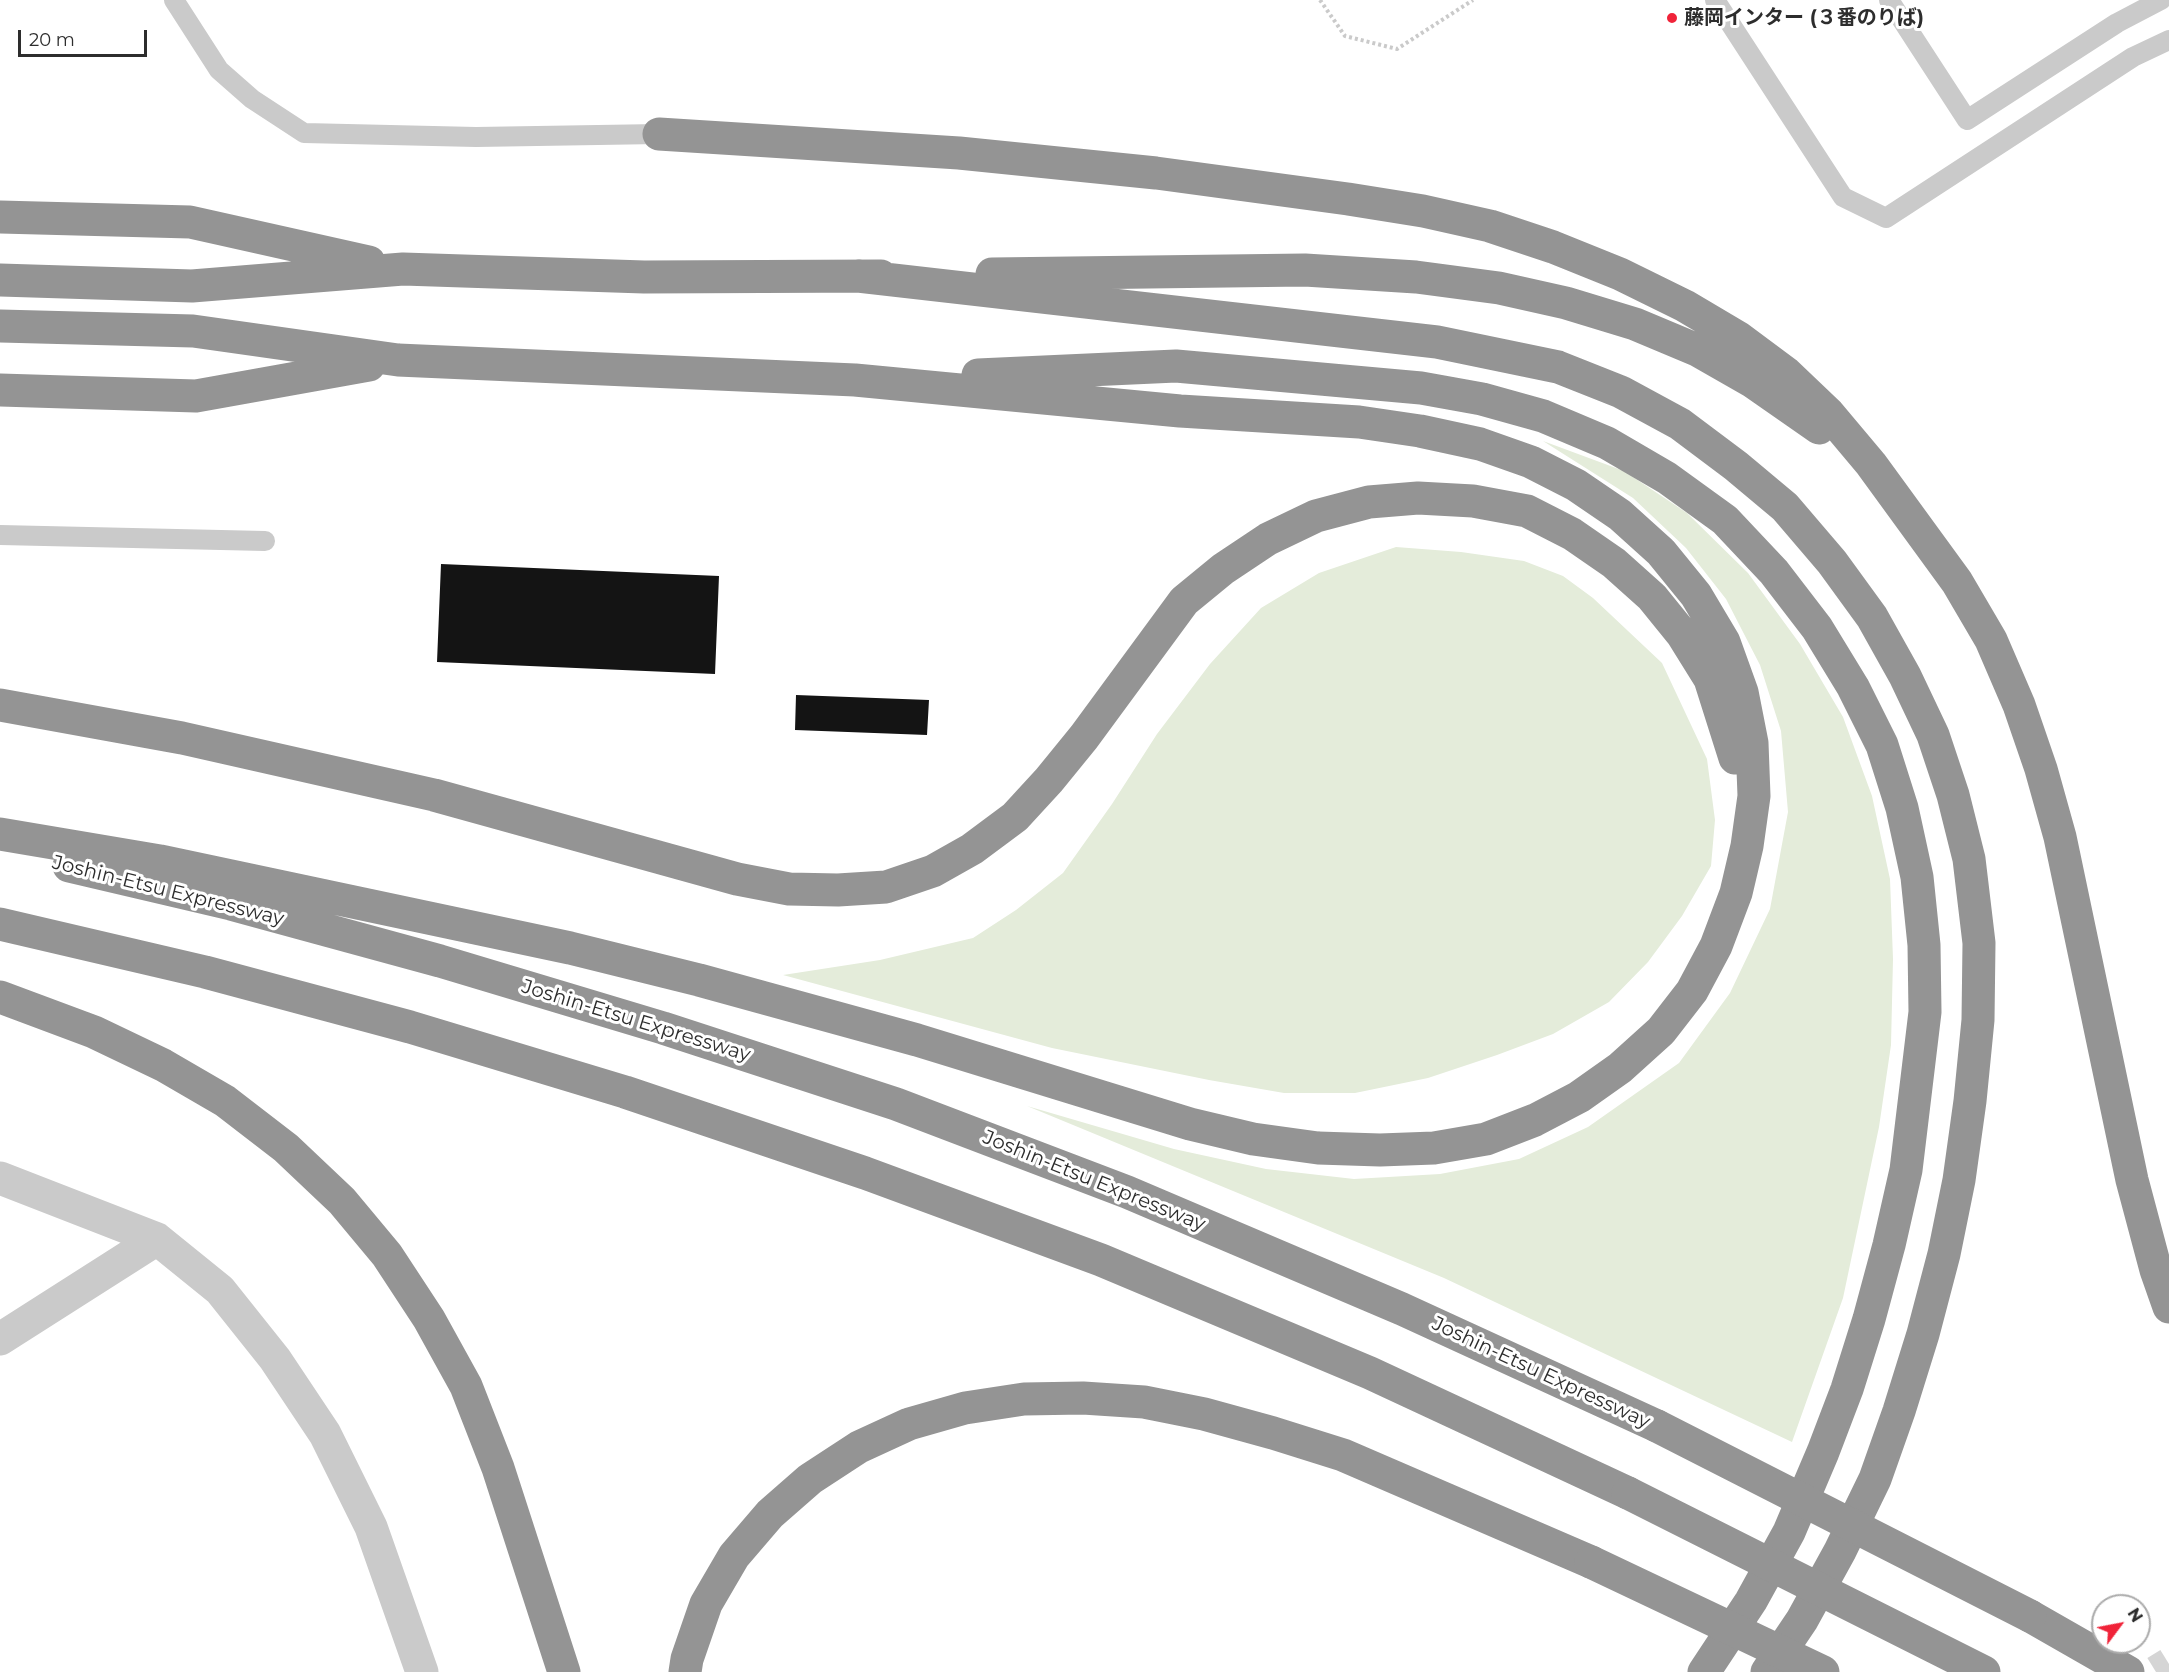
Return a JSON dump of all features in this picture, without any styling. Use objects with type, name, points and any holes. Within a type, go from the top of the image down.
[{"type":"highway","points":[[659,134],[959,153],[1156,173],[1359,200],[1423,211],[1490,226],[1553,247],[1620,274],[1685,306],[1738,338],[1786,373],[1829,414],[1871,464],[1957,582],[1990,640],[2019,705],[2041,769],[2060,837],[2132,1180],[2156,1270],[2169,1307]]},
{"type":"highway","points":[[0,217],[190,222],[403,269]]},
{"type":"highway","points":[[0,280],[192,286],[403,269],[644,277],[1305,270],[1428,279],[1499,288],[1566,303],[1635,324],[1697,350],[1754,382],[1808,419],[1859,463],[1916,524]]},
{"type":"highway","points":[[858,276],[1437,342],[1558,368],[1621,392],[1680,424],[1737,466],[1785,507],[1832,561],[1872,617],[1905,676],[1933,735],[1953,795],[1969,859],[1979,943],[1978,1020],[1959,1180],[1944,1254],[1923,1334],[1899,1411],[1875,1479],[1840,1551],[1802,1620],[1767,1672]]},
{"type":"highway","points":[[0,326],[193,331],[398,360],[855,380],[1180,411],[1359,422],[1420,431],[1480,444],[1531,462],[1576,485],[1620,515],[1661,552],[1696,595],[1724,642],[1742,692],[1752,743],[1754,796],[1747,846],[1736,893],[1716,946],[1692,991],[1661,1031],[1620,1068],[1579,1097],[1535,1120],[1486,1139],[1434,1148],[1380,1150],[1318,1148],[1232,1134],[1190,1124],[916,1040],[699,980],[570,948],[183,866],[0,834]]},
{"type":"highway","points":[[0,390],[196,396],[398,360]]},
{"type":"highway","points":[[855,380],[1176,366],[1398,385],[1482,399],[1554,421],[1607,443],[1667,478],[1725,520],[1774,572],[1817,628],[1853,687],[1882,745],[1902,808],[1917,877],[1924,945],[1925,1012],[1918,1086],[1906,1170],[1889,1245],[1847,1389],[1824,1452],[1790,1533],[1751,1601],[1704,1672]]},
{"type":"highway","points":[[0,705],[182,738],[434,795],[737,879],[789,889],[838,890],[886,887],[933,871],[972,849],[1015,818],[1084,737],[1184,601],[1223,568],[1268,539],[1316,516],[1369,502],[1418,498],[1473,501],[1527,511],[1572,534],[1614,563],[1652,597],[1683,634],[1710,679],[1727,728],[1741,778],[1747,846]]},
{"type":"highway","name":"Joshin-Etsu Expressway","points":[[0,850],[231,904],[440,960],[663,1028],[896,1104],[1138,1196],[1402,1309],[1657,1426],[2030,1616],[2128,1672]]},
{"type":"highway","points":[[0,924],[205,972],[410,1027],[625,1092],[865,1173],[1101,1260],[1370,1373],[1628,1493],[1984,1672]]},
{"type":"highway","points":[[0,997],[94,1032],[163,1065],[225,1101],[286,1148],[342,1201],[387,1255],[429,1319],[466,1386],[498,1468],[564,1672]]},
{"type":"highway","points":[[685,1672],[687,1659],[706,1604],[734,1556],[770,1514],[810,1479],[859,1447],[909,1424],[964,1408],[1024,1400],[1083,1398],[1143,1402],[1204,1414],[1343,1455],[1591,1562],[1823,1672]]},
{"type":"street","points":[[0,1178],[157,1239],[220,1290],[275,1359],[325,1434],[371,1527],[422,1672]]},
{"type":"street","points":[[0,1339],[157,1239]]},
{"type":"lane","points":[[174,0],[219,70],[252,99],[304,133],[476,137],[659,134]]},
{"type":"lane","points":[[1715,0],[1843,197],[1886,218],[2133,57],[2169,40]]},
{"type":"lane","points":[[1889,0],[1967,120],[2117,23],[2161,0]]},
{"type":"lane","points":[[0,535],[265,541]]},
{"type":"path","points":[[1320,0],[1345,36],[1397,49],[1473,0]]},
{"type":"green space","points":[[1543,441],[1624,471],[1687,513],[1748,573],[1800,644],[1843,717],[1872,796],[1890,879],[1893,959],[1891,1045],[1879,1127],[1843,1298],[1792,1442],[1444,1278],[1027,1106],[1174,1149],[1266,1169],[1354,1179],[1440,1174],[1519,1159],[1588,1127],[1679,1063],[1730,993],[1770,909],[1788,812],[1781,731],[1760,665],[1726,599],[1686,548],[1633,498]]},
{"type":"green space","points":[[1396,547],[1461,552],[1524,561],[1563,576],[1593,598],[1662,663],[1707,759],[1715,820],[1711,866],[1682,916],[1648,962],[1609,1002],[1553,1034],[1428,1078],[1355,1093],[1284,1093],[1052,1048],[783,975],[880,960],[973,938],[1016,910],[1063,873],[1112,804],[1157,734],[1210,664],[1261,608],[1319,573]]},
{"type":"building","points":[[441,564],[719,576],[715,674],[437,662]]},
{"type":"building","points":[[796,695],[929,700],[927,735],[795,730]]},
{"type":"tunnel","points":[[2156,1672],[2169,1664]]},
{"type":"place","name":"藤岡インター (３番のりば)","points":[[1672,18]]}]
